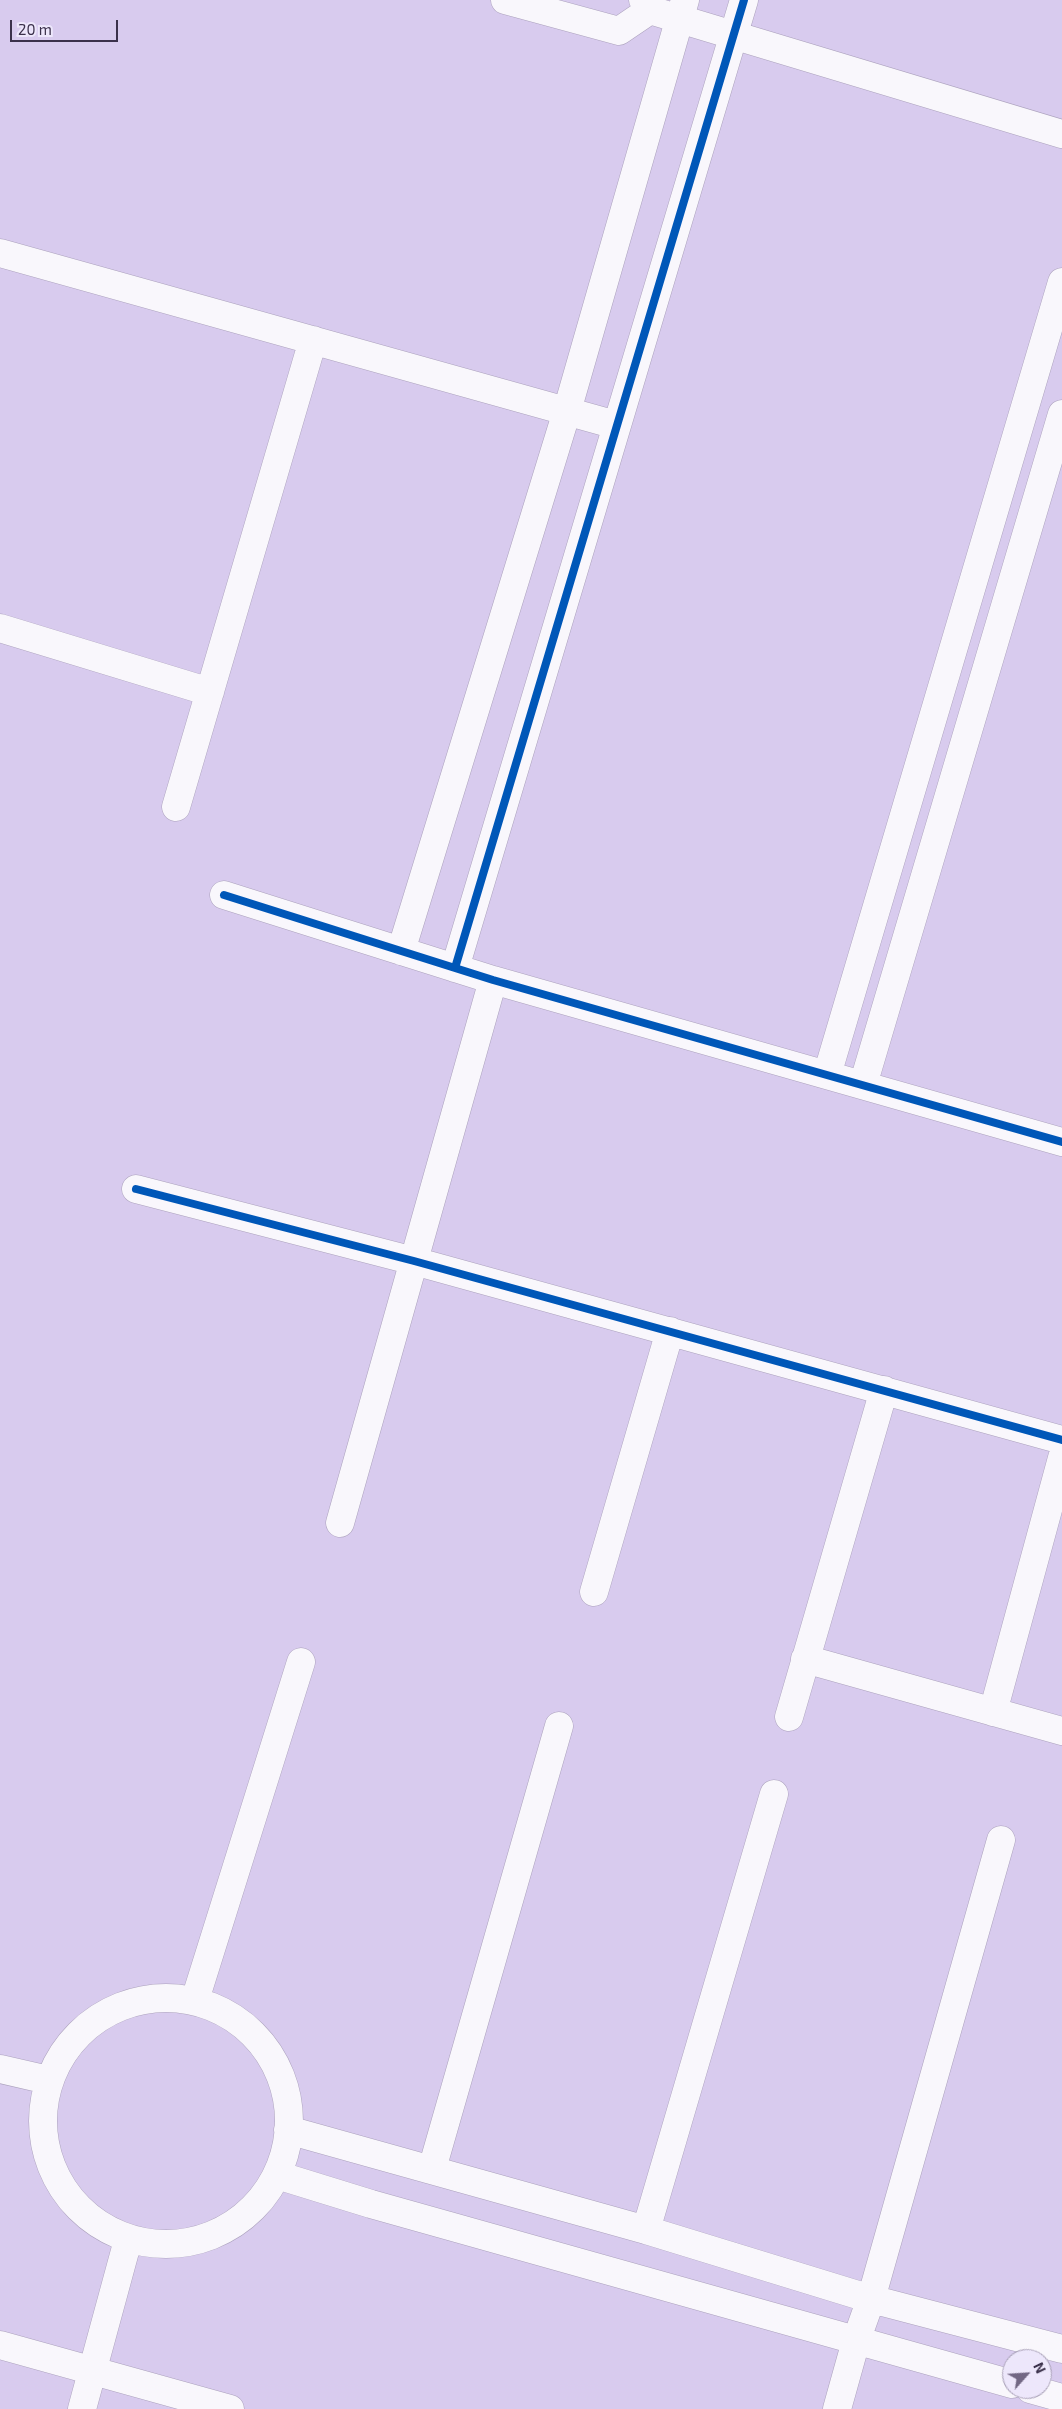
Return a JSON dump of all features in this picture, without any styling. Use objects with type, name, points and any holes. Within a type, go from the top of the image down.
[{"type":"street","points":[[505,0],[619,31],[646,5],[682,9],[734,35],[1062,134]]},
{"type":"street","points":[[456,968],[744,0]]},
{"type":"street","points":[[401,951],[566,411],[682,9]]},
{"type":"street","points":[[0,252],[616,425]]},
{"type":"street","points":[[827,1075],[1062,282]]},
{"type":"street","points":[[176,807],[313,340]]},
{"type":"street","points":[[863,1085],[1062,414]]},
{"type":"street","points":[[0,628],[210,692]]},
{"type":"street","points":[[224,895],[492,980],[1062,1142]]},
{"type":"street","points":[[340,1523],[492,980]]},
{"type":"street","points":[[136,1189],[414,1261],[1062,1440]]},
{"type":"street","points":[[594,1592],[670,1331]]},
{"type":"street","points":[[789,1717],[884,1390]]},
{"type":"street","points":[[993,1712],[1062,1458]]},
{"type":"street","points":[[805,1659],[1062,1731]]},
{"type":"street","points":[[196,2000],[301,1662]]},
{"type":"street","points":[[432,2169],[560,1726]]},
{"type":"street","points":[[646,2230],[774,1794]]},
{"type":"street","points":[[837,2409],[856,2341],[871,2299],[1001,1840]]},
{"type":"street","points":[[150,1997],[196,2000],[227,2014],[254,2035],[274,2063],[286,2095],[287,2154],[277,2175],[252,2208],[224,2229],[192,2241],[158,2243],[128,2240],[90,2218],[64,2191],[48,2156],[42,2118],[48,2080],[71,2040],[106,2011],[150,1997]]},
{"type":"street","points":[[0,2069],[48,2080]]},
{"type":"street","points":[[288,2130],[646,2230],[871,2299],[1062,2349]]},
{"type":"street","points":[[277,2175],[371,2204],[1002,2381]]},
{"type":"street","points":[[82,2409],[128,2240]]},
{"type":"street","points":[[0,2345],[230,2409]]},
{"type":"cycle path","points":[[455,968],[744,0]]},
{"type":"cycle path","points":[[224,895],[493,980],[1062,1142]]},
{"type":"cycle path","points":[[136,1189],[414,1261],[1062,1440]]}]
